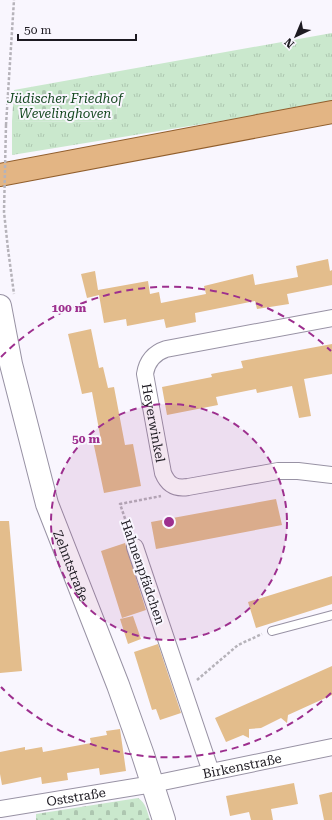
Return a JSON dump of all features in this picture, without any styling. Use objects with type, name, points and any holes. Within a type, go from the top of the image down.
[{"type":"main road","points":[[0,175],[332,112]]},
{"type":"main road","name":"Zehntstraße","points":[[8,303],[11,364],[47,504],[103,645],[153,784],[164,820]]},
{"type":"street","name":"Heyerwinkel","points":[[170,485],[163,473],[145,380],[146,369],[154,356],[166,349],[332,318]]},
{"type":"street","points":[[170,485],[183,488],[278,471],[298,471],[332,475]]},
{"type":"street","name":"Hahnenpfädchen","points":[[135,547],[211,772]]},
{"type":"street","name":"Birkenstraße","points":[[153,784],[332,747]]},
{"type":"street","name":"Oststraße","points":[[0,809],[153,784]]},
{"type":"lane","points":[[272,631],[332,615]]},
{"type":"path","points":[[8,303],[8,249],[4,212],[6,125],[14,0]]},
{"type":"path","name":"Hahnenpfädchen","points":[[135,547],[120,504],[160,496],[170,485]]},
{"type":"path","points":[[184,692],[238,645],[250,638],[272,631]]},
{"type":"green space","points":[[332,33],[332,103],[12,155],[12,121],[117,122],[116,90],[14,90]]},
{"type":"green space","name":"Jüdischer Friedhof Wevelinghoven","points":[[14,90],[116,90],[117,122],[12,121]]},
{"type":"green space","points":[[138,798],[145,805],[150,820],[36,820],[36,814]]},
{"type":"building","points":[[328,259],[330,271],[332,270],[332,285],[287,294],[289,304],[257,309],[255,301],[195,313],[196,322],[166,328],[164,319],[127,326],[126,319],[104,323],[99,295],[87,298],[81,274],[95,271],[98,290],[148,281],[150,294],[159,292],[161,303],[206,294],[204,286],[253,274],[255,285],[298,277],[296,266]]},
{"type":"building","points":[[91,329],[99,368],[103,367],[108,388],[114,387],[125,445],[133,444],[141,486],[104,493],[93,441],[101,440],[92,392],[82,394],[68,334]]},
{"type":"building","points":[[332,344],[332,374],[304,379],[311,416],[299,418],[292,386],[257,393],[256,389],[216,397],[218,405],[167,415],[162,387],[212,377],[211,374],[243,368],[241,361]]},
{"type":"building","points":[[276,499],[282,525],[156,549],[151,522]]},
{"type":"building","points":[[0,521],[9,521],[22,671],[0,673]]},
{"type":"building","points":[[125,543],[146,610],[122,618],[101,551]]},
{"type":"building","points":[[332,576],[332,604],[256,628],[248,602]]},
{"type":"building","points":[[133,616],[141,639],[128,644],[120,619]]},
{"type":"building","points":[[158,644],[181,713],[160,720],[156,709],[152,710],[134,652]]},
{"type":"building","points":[[332,666],[332,695],[288,715],[287,723],[281,718],[261,728],[249,729],[249,738],[243,735],[226,742],[215,718]]},
{"type":"building","points":[[120,729],[126,771],[100,775],[99,768],[67,773],[68,780],[42,784],[41,777],[2,785],[0,774],[0,752],[25,747],[25,750],[42,747],[43,752],[91,743],[90,738],[107,735],[106,731]]},
{"type":"building","points":[[294,783],[298,804],[271,809],[273,820],[251,820],[249,812],[230,816],[226,796]]},
{"type":"building","points":[[332,792],[332,820],[324,820],[319,795]]}]
